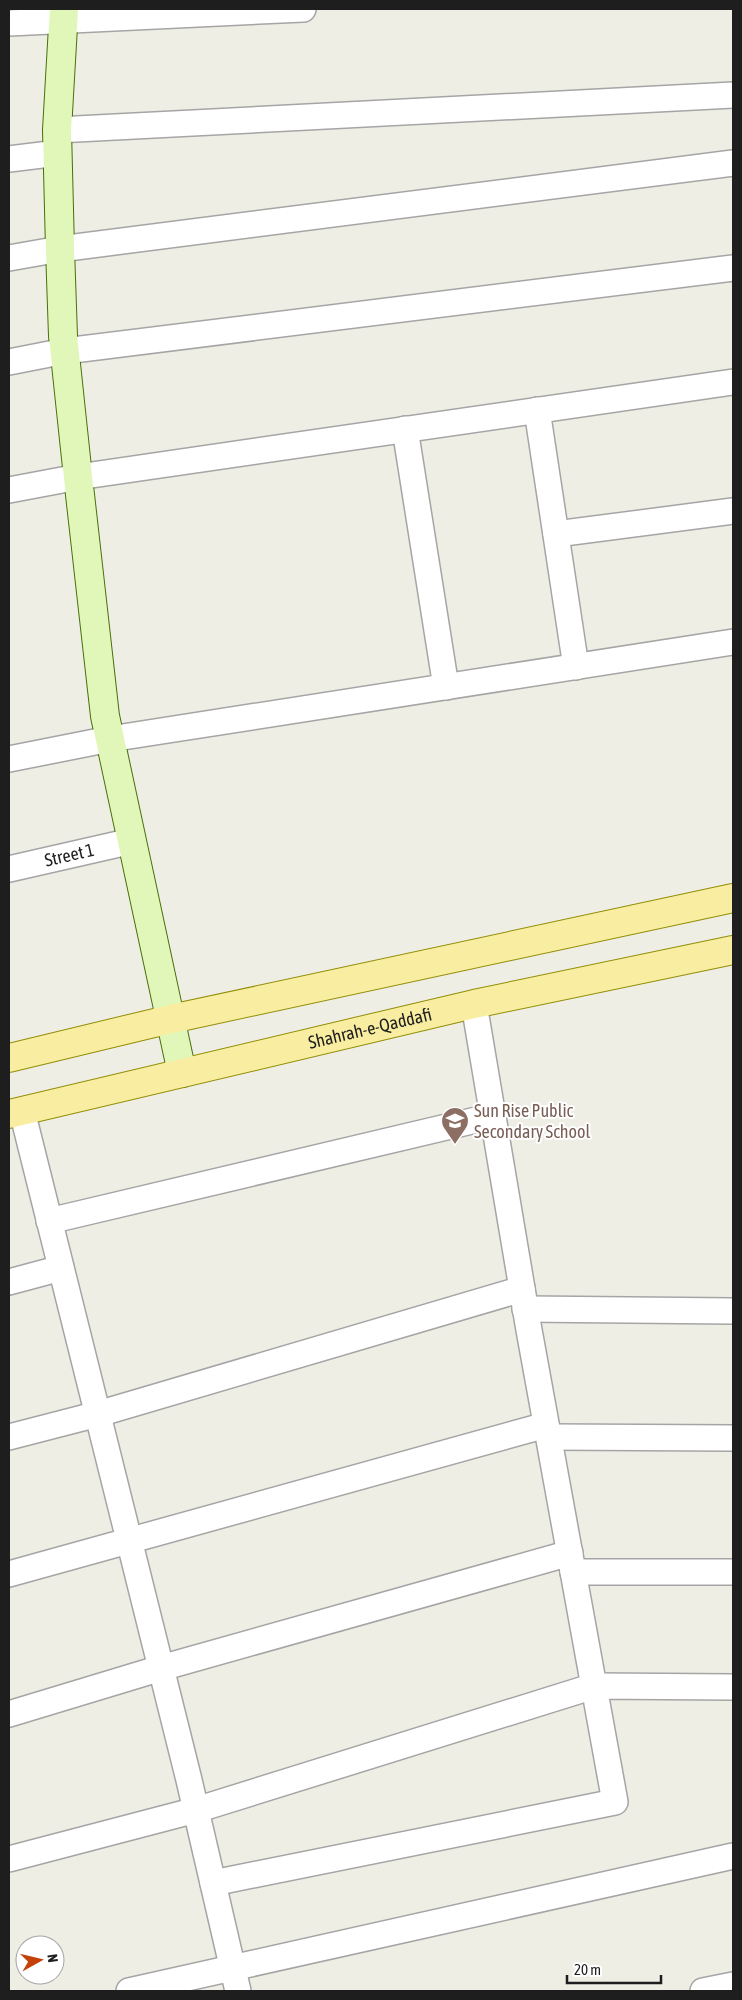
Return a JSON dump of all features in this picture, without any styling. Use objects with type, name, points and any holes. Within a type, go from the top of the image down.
[{"type":"main road","points":[[9,1058],[171,1019],[733,898]]},
{"type":"main road","name":"Shahrah-e-Qaddafi","points":[[15,1113],[474,1004],[733,950]]},
{"type":"street","points":[[9,23],[64,14],[303,9]]},
{"type":"street","points":[[64,14],[57,142],[60,249],[65,351],[78,477],[105,716],[182,1073]]},
{"type":"street","points":[[9,159],[57,142],[733,95]]},
{"type":"street","points":[[9,258],[60,249],[733,163]]},
{"type":"street","points":[[9,362],[65,351],[733,268]]},
{"type":"street","points":[[9,490],[78,477],[733,382]]},
{"type":"street","points":[[537,410],[576,667]]},
{"type":"street","points":[[405,429],[446,687]]},
{"type":"street","points":[[556,534],[733,510]]},
{"type":"street","points":[[9,759],[110,739],[733,642]]},
{"type":"street","name":"Street 1","points":[[9,869],[132,841]]},
{"type":"street","points":[[213,1883],[615,1802],[547,1431],[474,1004]]},
{"type":"street","points":[[15,1113],[49,1221],[61,1268],[196,1810],[238,1991]]},
{"type":"street","points":[[49,1221],[493,1116]]},
{"type":"street","points":[[9,1282],[61,1268]]},
{"type":"street","points":[[9,1437],[524,1299],[733,1311]]},
{"type":"street","points":[[9,1574],[547,1431],[733,1438]]},
{"type":"street","points":[[9,1714],[161,1668],[571,1562],[733,1572]]},
{"type":"street","points":[[9,1860],[196,1810],[594,1686],[733,1687]]},
{"type":"street","points":[[129,1991],[232,1966],[733,1856]]},
{"type":"street","points":[[703,1991],[733,1985]]},
{"type":"place","name":"Sun Rise Public Secondary School","points":[[455,1145]]}]
